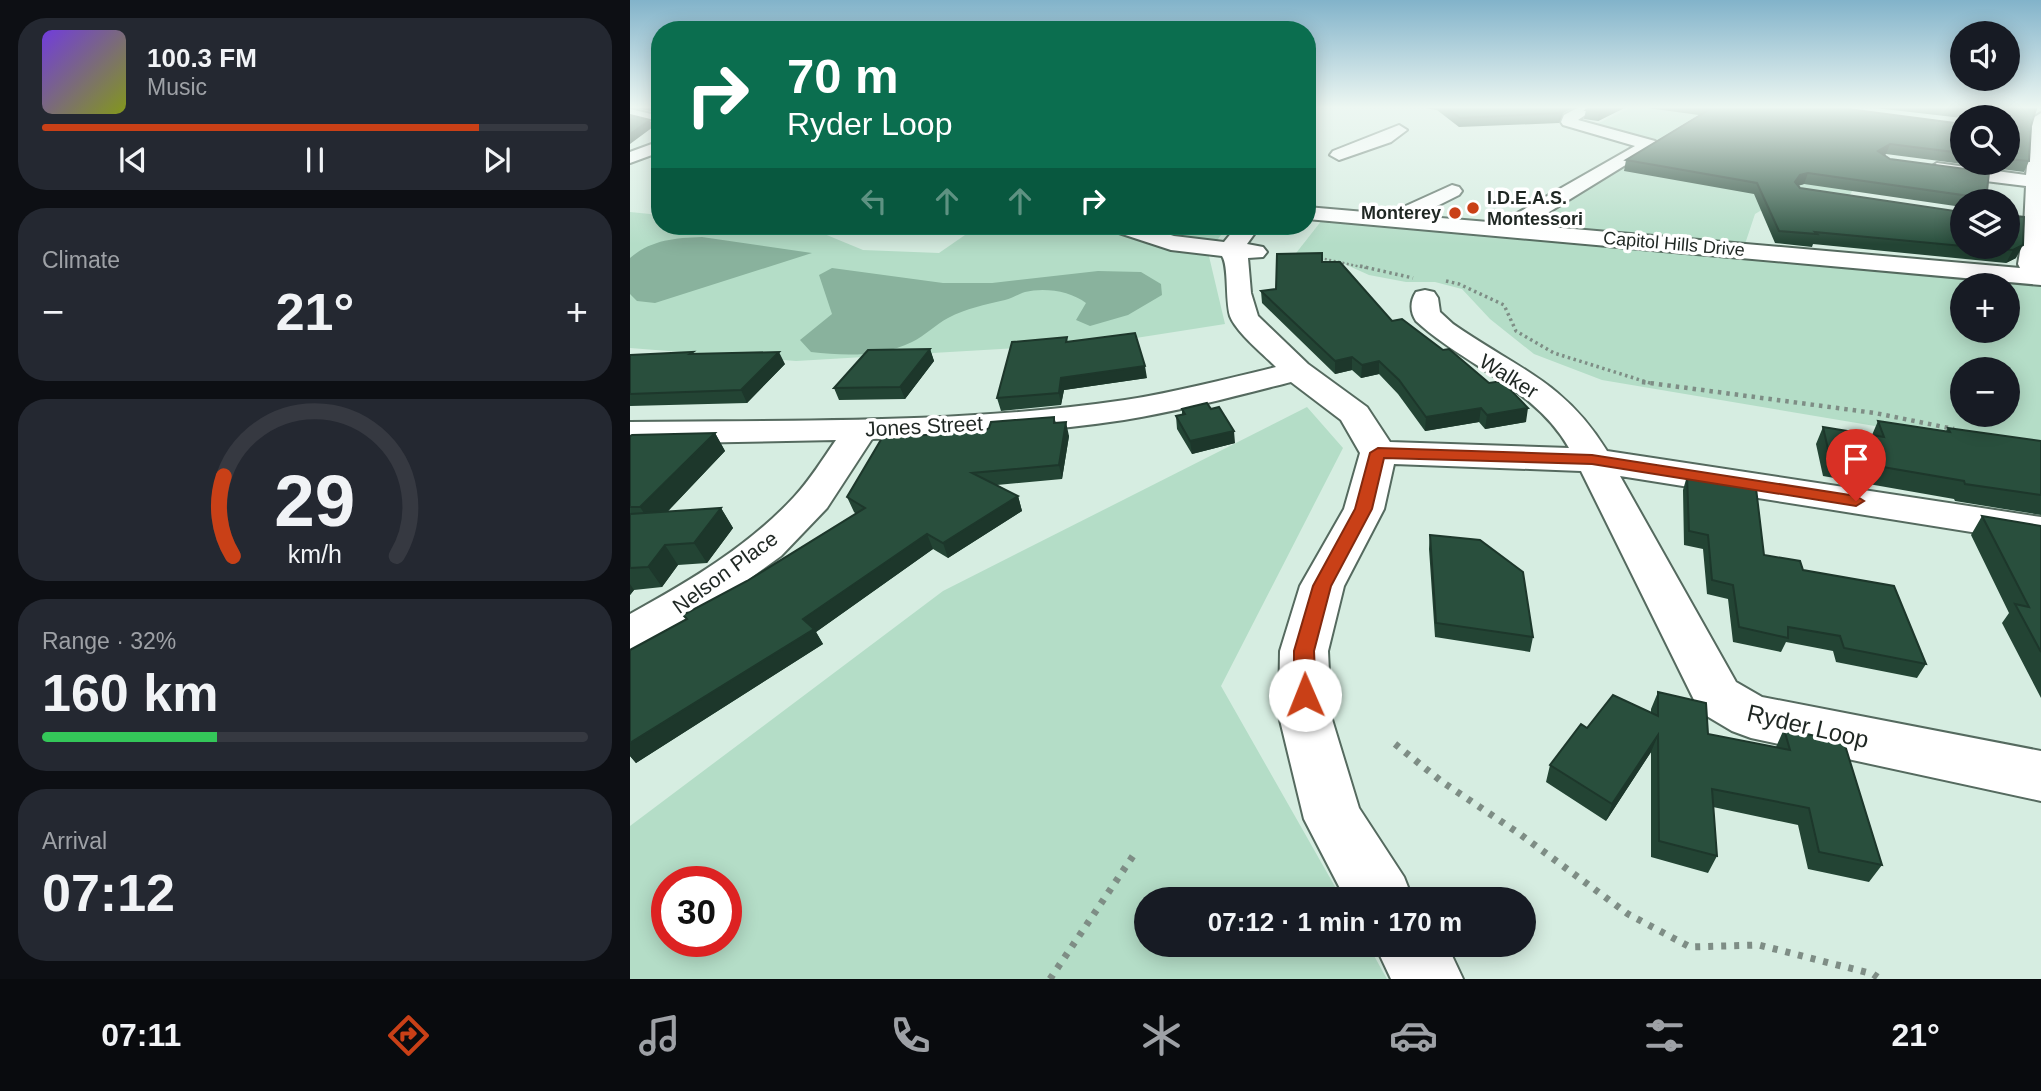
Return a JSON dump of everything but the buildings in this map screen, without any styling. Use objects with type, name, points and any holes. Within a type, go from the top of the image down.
[{"type":"street","points":[[1339,155],[1345,153]]},
{"type":"street","points":[[1503,231],[1636,153]]},
{"type":"street","points":[[2035,153],[2036,182],[2027,226],[2030,264],[2040,277]]},
{"type":"street","points":[[630,164],[651,165]]},
{"type":"street","points":[[1924,167],[2036,182]]},
{"type":"street","points":[[1392,220],[1452,191]]},
{"type":"street","name":"Capitol Hills Drive","points":[[1316,213],[1503,231],[1570,226],[2040,277]]},
{"type":"street","points":[[1570,226],[1712,233]]},
{"type":"street","points":[[1147,235],[1171,243],[1249,244],[1238,293],[1245,320],[1297,371],[1355,414],[1378,453],[1364,509],[1322,586],[1304,651],[1305,716],[1333,820],[1373,887]]},
{"type":"street","name":"Walker","points":[[1428,285],[1426,315],[1442,331],[1470,351],[1527,383],[1567,419],[1592,460]]},
{"type":"street","name":"Jones Street","points":[[630,433],[861,429],[992,423],[1102,413],[1202,394],[1297,371]]},
{"type":"street","name":"Nelson Place","points":[[630,636],[686,603],[765,547],[806,508],[861,429]]},
{"type":"street","points":[[1378,453],[1592,460],[2041,530]]},
{"type":"street","name":"Ryder Loop","points":[[1592,460],[1718,697],[1733,708],[1751,716],[2041,776]]},
{"type":"street","points":[[1415,957],[1429,979]]},
{"type":"path","points":[[1305,256],[1348,262],[1428,285],[1459,284],[1504,305],[1516,331],[1555,353],[1644,383],[1875,413],[1962,430]]},
{"type":"path","points":[[1395,744],[1441,781],[1517,832],[1628,914],[1690,947],[1759,945],[1872,974],[1880,979]]},
{"type":"path","points":[[1051,979],[1137,850]]},
{"type":"shaded area","points":[[1638,153],[1808,153],[1859,180],[1848,198],[1795,190],[1755,214],[1745,244],[1525,224]]},
{"type":"shaded area","points":[[630,212],[651,214],[651,235],[827,235],[863,250],[939,253],[965,235],[1221,235],[1208,252],[1225,324],[1104,343],[796,361],[630,348]]},
{"type":"shaded area","points":[[1322,220],[1950,278],[1950,343],[2020,343],[2020,284],[2041,286],[2041,454],[1602,380],[1534,354],[1490,319],[1462,289],[1435,282],[1406,282],[1369,275],[1340,262],[1293,257],[1310,235],[1316,235],[1316,228]]},
{"type":"shaded area","points":[[702,237],[812,253],[655,303],[637,301],[630,294],[630,258],[646,247],[663,241]]},
{"type":"shaded area","points":[[832,268],[943,283],[992,283],[1098,271],[1141,272],[1161,284],[1162,295],[1128,315],[1090,326],[1076,320],[1086,303],[1080,299],[1057,291],[1032,291],[962,312],[900,347],[850,355],[811,352],[800,340],[832,314],[819,275]]},
{"type":"shaded area","points":[[1307,407],[1343,448],[1221,686],[1335,887],[1134,887],[1134,957],[1375,957],[1387,979],[630,979],[630,826],[943,591]]},
{"type":"place","name":"I.D.E.A.S. Montessori","points":[[1473,208]]},
{"type":"place","name":"Monterey","points":[[1455,213]]},
{"type":"route","points":[[1305,695],[1304,651],[1322,586],[1364,509],[1378,453],[1592,460],[1856,501]]}]
